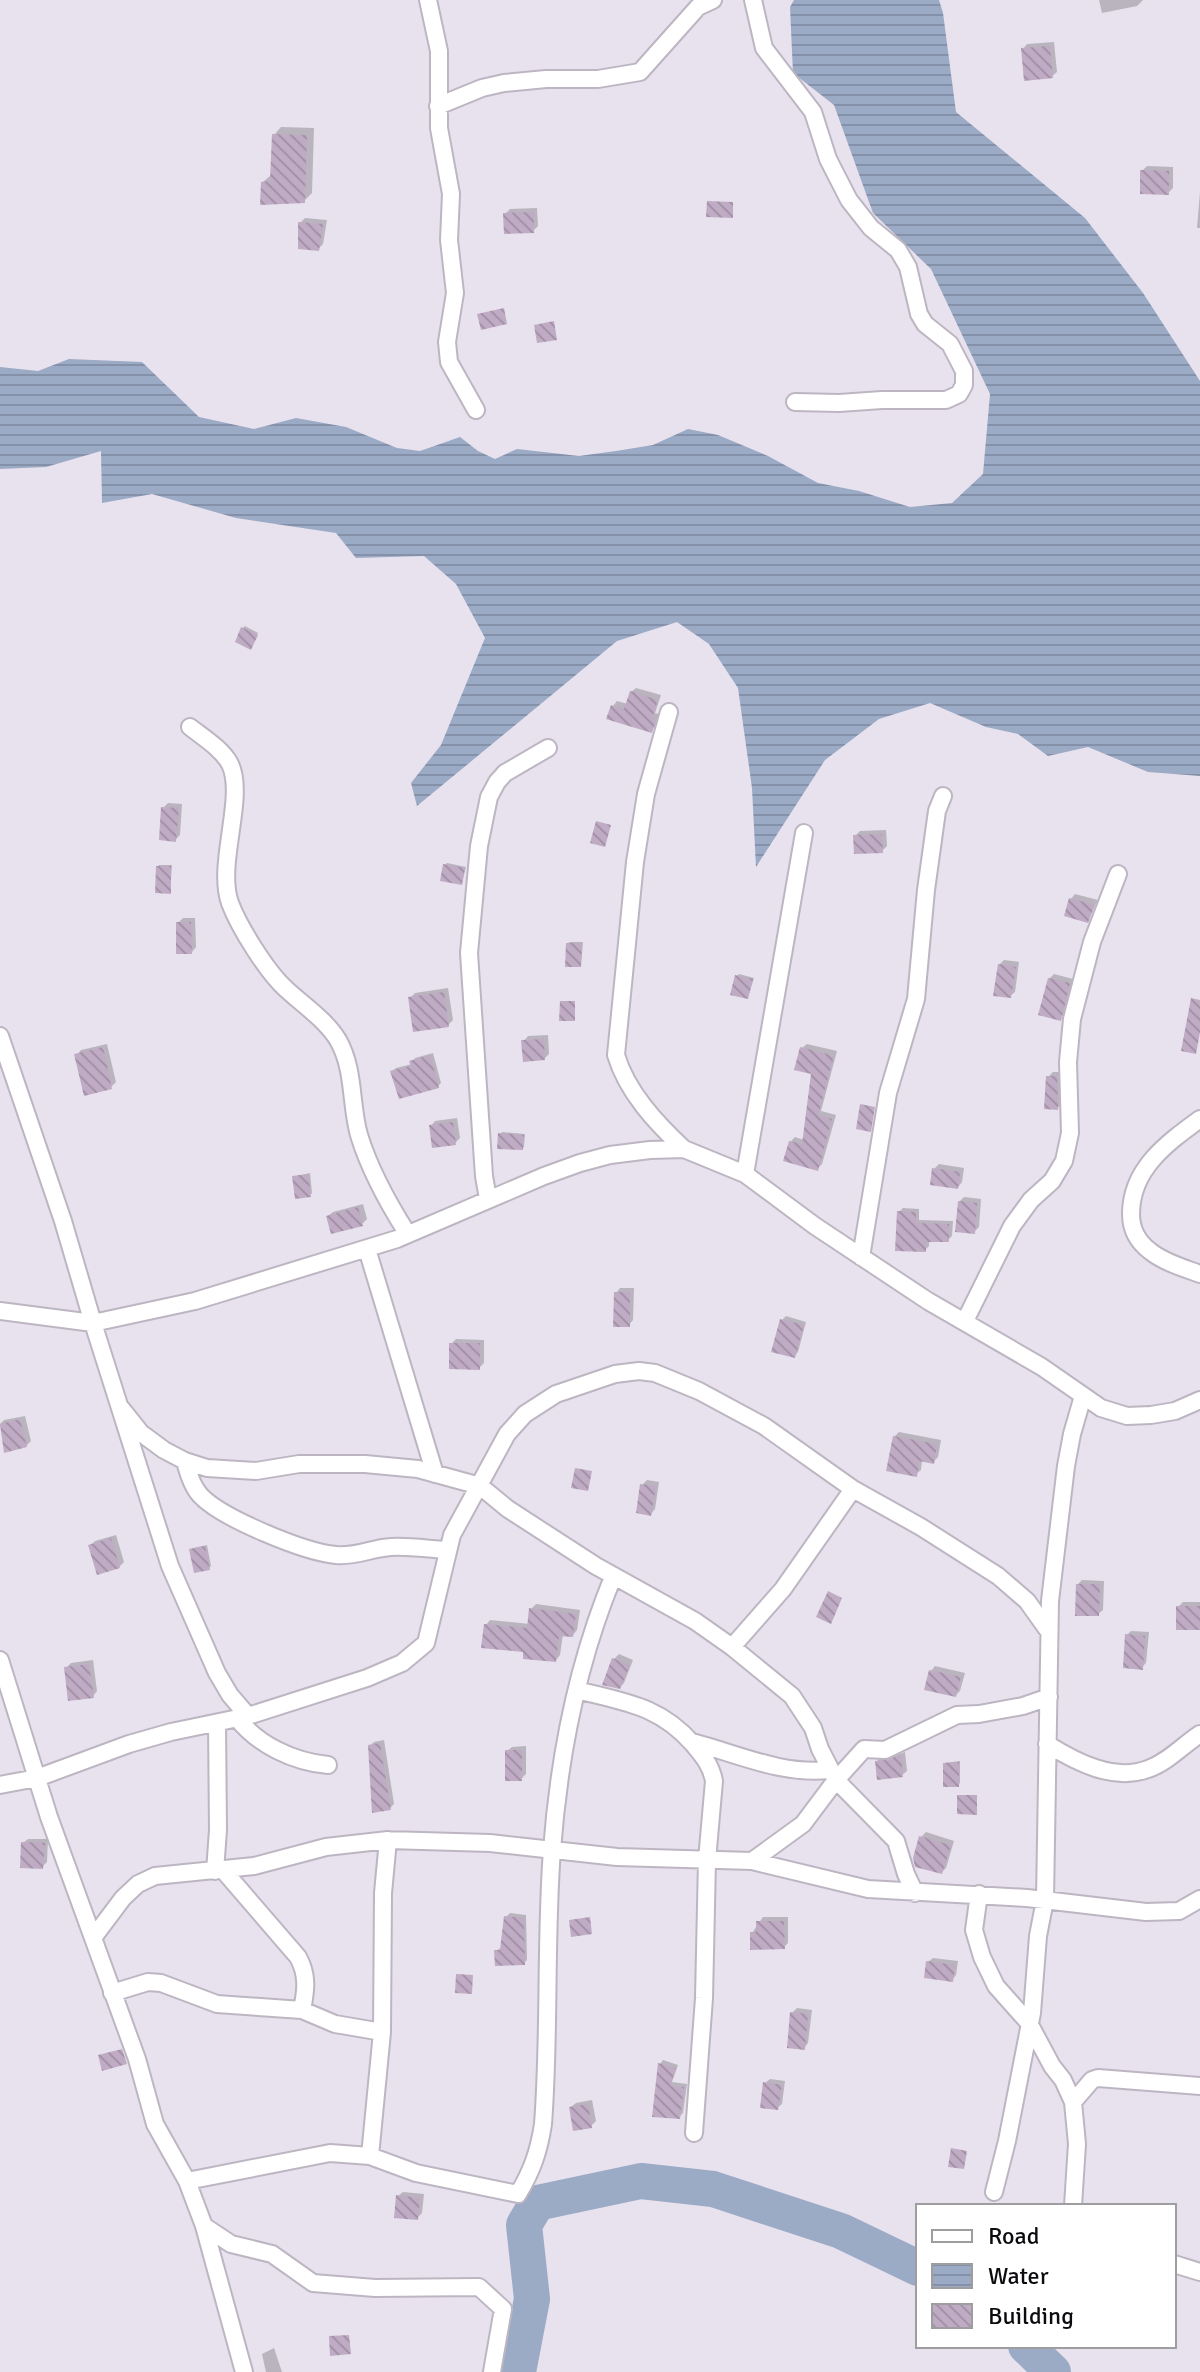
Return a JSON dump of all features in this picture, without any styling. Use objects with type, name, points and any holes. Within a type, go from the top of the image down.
[{"type":"street","points":[[428,0],[439,51],[438,106],[442,152],[451,194],[449,240],[455,293],[447,342],[449,362],[476,410]]},
{"type":"street","points":[[438,106],[482,88],[504,83],[598,79],[640,72],[698,7],[713,0]]},
{"type":"street","points":[[753,0],[764,48],[813,112],[828,159],[849,200],[871,228],[898,250],[908,267],[919,314],[925,324],[950,344],[964,371],[964,385],[959,394],[946,400],[795,402]]},
{"type":"street","points":[[669,712],[646,794],[635,862],[616,1055],[621,1073],[640,1100],[684,1149],[745,1174],[861,1257],[1101,1408],[1127,1416],[1175,1411],[1200,1400]]},
{"type":"street","points":[[190,727],[223,754],[231,766],[234,788],[226,880],[230,901],[242,928],[273,975],[337,1038],[351,1078],[359,1133],[394,1212],[407,1233]]},
{"type":"street","points":[[488,1199],[469,953],[479,846],[489,797],[497,782],[505,773],[548,748]]},
{"type":"street","points":[[861,1257],[888,1093],[916,999],[926,890],[937,811],[943,796]]},
{"type":"street","points":[[745,1174],[804,833]]},
{"type":"street","points":[[965,1321],[1012,1226],[1031,1200],[1052,1181],[1064,1161],[1070,1133],[1068,1062],[1072,1019],[1092,942],[1118,874]]},
{"type":"street","points":[[0,1036],[63,1221],[146,1492],[183,1598],[247,1731],[280,1751],[311,1763],[328,1765]]},
{"type":"street","points":[[1200,1119],[1148,1163],[1136,1181],[1131,1223],[1139,1241],[1152,1253],[1200,1274]]},
{"type":"street","points":[[0,1311],[93,1323],[195,1301],[397,1239],[544,1176],[610,1155],[684,1149]]},
{"type":"street","points":[[367,1249],[435,1474]]},
{"type":"street","points":[[0,1785],[37,1778],[129,1744],[242,1717],[367,1678],[402,1663],[426,1643],[447,1550],[462,1514],[507,1434],[525,1414],[556,1394],[615,1374],[655,1373],[749,1417],[853,1489],[921,1527],[998,1576],[1027,1601],[1047,1629]]},
{"type":"street","points":[[994,2192],[1010,2129],[1029,2023],[1045,1900],[1049,1697],[1047,1629],[1060,1505],[1072,1434],[1083,1396]]},
{"type":"street","points":[[121,1408],[141,1433],[164,1450],[207,1468],[256,1471],[299,1464],[365,1464],[418,1469],[480,1486],[508,1509],[613,1577],[688,1617],[732,1647],[792,1696],[813,1728],[832,1775],[896,1841],[915,1893]]},
{"type":"street","points":[[185,1461],[189,1477],[199,1494],[218,1509],[249,1526],[308,1549],[336,1555],[390,1547],[447,1550]]},
{"type":"street","points":[[732,1647],[783,1589],[853,1489]]},
{"type":"street","points":[[187,2181],[330,2153],[370,2156],[416,2173],[518,2194],[532,2171],[540,2147],[546,2081],[552,1849],[562,1756],[591,1636],[613,1577]]},
{"type":"street","points":[[0,1660],[37,1778],[137,2059],[155,2124],[187,2181],[204,2226],[244,2372]]},
{"type":"street","points":[[577,1690],[630,1702],[673,1724],[691,1741],[712,1769],[714,1781],[707,1860],[704,1998],[694,2133]]},
{"type":"street","points":[[752,1861],[803,1824],[832,1775],[864,1749],[885,1750],[957,1715],[1023,1706],[1049,1697]]},
{"type":"street","points":[[217,1723],[219,1870],[298,1957],[306,1980],[302,2010]]},
{"type":"street","points":[[1047,1744],[1074,1760],[1108,1771],[1128,1773],[1147,1770],[1161,1763],[1200,1734]]},
{"type":"street","points":[[691,1741],[768,1765],[832,1775]]},
{"type":"street","points":[[93,1938],[123,1898],[138,1884],[155,1876],[279,1861],[326,1847],[388,1840],[490,1843],[617,1857],[752,1861],[868,1889],[979,1894],[1146,1912],[1179,1911],[1200,1899]]},
{"type":"street","points":[[370,2156],[382,2032],[383,1893],[388,1840]]},
{"type":"street","points":[[979,1894],[974,1930],[982,1957],[996,1986],[1029,2023],[1073,2102],[1077,2144],[1073,2204]]},
{"type":"street","points":[[112,1993],[148,1982],[161,1983],[217,2004],[302,2010],[335,2024],[382,2032]]},
{"type":"street","points":[[1073,2102],[1092,2080],[1098,2078],[1200,2086]]},
{"type":"street","points":[[204,2226],[231,2244],[272,2254],[313,2283],[375,2288],[479,2287],[503,2309],[492,2372]]},
{"type":"street","points":[[1176,2265],[1200,2272]]},
{"type":"water","points":[[794,0],[939,0],[956,112],[1085,218],[1143,293],[1200,381],[1200,776],[1148,772],[1088,747],[1048,756],[1018,734],[986,727],[930,703],[879,719],[825,760],[756,867],[752,788],[738,688],[709,644],[677,622],[617,641],[417,806],[411,783],[441,745],[485,638],[456,584],[424,556],[356,558],[336,533],[236,518],[152,494],[102,503],[101,451],[46,467],[0,469],[0,367],[38,371],[69,359],[142,362],[199,417],[254,429],[296,418],[346,427],[397,448],[420,451],[460,437],[495,459],[517,449],[579,456],[616,451],[653,445],[688,429],[718,435],[768,456],[818,483],[859,491],[910,507],[952,503],[983,474],[990,394],[931,269],[873,213],[834,105],[793,73],[790,7]]},
{"type":"building","points":[[1050,46],[1053,78],[1024,81],[1021,48]]},
{"type":"building","points":[[272,134],[307,135],[305,203],[260,205],[261,182],[270,181]]},
{"type":"building","points":[[1140,170],[1169,171],[1169,195],[1140,194]]},
{"type":"building","points":[[707,201],[733,202],[733,218],[706,217]]},
{"type":"building","points":[[534,212],[534,233],[504,234],[503,213]]},
{"type":"building","points":[[298,222],[323,224],[319,251],[298,249]]},
{"type":"building","points":[[504,308],[507,324],[481,330],[477,314]]},
{"type":"building","points":[[554,321],[557,340],[537,343],[534,325]]},
{"type":"building","points":[[241,627],[258,635],[251,650],[235,642]]},
{"type":"building","points":[[630,691],[658,700],[652,718],[656,719],[652,733],[606,719],[611,705],[624,709]]},
{"type":"building","points":[[161,807],[179,808],[176,842],[159,840]]},
{"type":"building","points":[[596,821],[611,825],[605,847],[590,843]]},
{"type":"building","points":[[882,834],[883,853],[854,854],[853,835]]},
{"type":"building","points":[[443,864],[465,868],[462,885],[440,881]]},
{"type":"building","points":[[156,866],[171,866],[171,894],[155,893]]},
{"type":"building","points":[[1069,898],[1095,905],[1088,923],[1064,916]]},
{"type":"building","points":[[176,922],[191,922],[192,954],[176,954]]},
{"type":"building","points":[[566,943],[582,943],[581,967],[565,967]]},
{"type":"building","points":[[998,964],[1016,967],[1011,998],[993,996]]},
{"type":"building","points":[[735,975],[753,979],[748,999],[730,995]]},
{"type":"building","points":[[1048,978],[1070,983],[1061,1021],[1038,1015]]},
{"type":"building","points":[[444,992],[449,1027],[413,1032],[408,997]]},
{"type":"building","points":[[1191,998],[1200,1000],[1196,1054],[1181,1051]]},
{"type":"building","points":[[560,1001],[575,1001],[575,1021],[559,1021]]},
{"type":"building","points":[[544,1039],[545,1060],[523,1062],[521,1040]]},
{"type":"building","points":[[103,1047],[112,1089],[84,1096],[74,1054]]},
{"type":"building","points":[[800,1047],[834,1056],[818,1115],[832,1119],[818,1171],[783,1161],[789,1141],[802,1144],[811,1074],[794,1070]]},
{"type":"building","points":[[430,1055],[439,1088],[399,1099],[390,1071],[411,1066],[409,1061]]},
{"type":"building","points":[[1046,1076],[1057,1076],[1058,1110],[1044,1109]]},
{"type":"building","points":[[860,1104],[875,1107],[871,1132],[856,1129]]},
{"type":"building","points":[[453,1122],[456,1145],[432,1148],[429,1125]]},
{"type":"building","points":[[498,1133],[524,1135],[523,1150],[497,1149]]},
{"type":"building","points":[[932,1168],[960,1172],[958,1189],[930,1185]]},
{"type":"building","points":[[308,1174],[311,1197],[295,1199],[292,1176]]},
{"type":"building","points":[[958,1201],[977,1203],[975,1234],[955,1232]]},
{"type":"building","points":[[358,1207],[363,1226],[331,1234],[326,1216]]},
{"type":"building","points":[[897,1211],[916,1212],[916,1223],[949,1224],[949,1242],[926,1242],[926,1252],[895,1251]]},
{"type":"building","points":[[614,1292],[630,1292],[630,1327],[613,1327]]},
{"type":"building","points":[[780,1319],[804,1325],[795,1358],[771,1352]]},
{"type":"building","points":[[449,1343],[480,1343],[480,1370],[449,1369]]},
{"type":"building","points":[[20,1419],[27,1447],[4,1453],[0,1424]]},
{"type":"building","points":[[893,1436],[937,1444],[934,1464],[919,1461],[917,1477],[886,1471]]},
{"type":"building","points":[[575,1468],[592,1471],[588,1491],[571,1488]]},
{"type":"building","points":[[640,1484],[656,1486],[651,1516],[636,1513]]},
{"type":"building","points":[[111,1538],[120,1568],[97,1575],[88,1545]]},
{"type":"building","points":[[205,1546],[210,1570],[194,1573],[189,1549]]},
{"type":"building","points":[[1076,1584],[1100,1584],[1099,1616],[1075,1616]]},
{"type":"building","points":[[828,1591],[842,1598],[831,1624],[816,1617]]},
{"type":"building","points":[[1176,1606],[1200,1606],[1200,1630],[1176,1630]]},
{"type":"building","points":[[529,1608],[576,1614],[573,1637],[559,1636],[556,1662],[523,1659],[523,1652],[481,1648],[484,1624],[527,1628]]},
{"type":"building","points":[[1125,1634],[1145,1636],[1143,1670],[1123,1668]]},
{"type":"building","points":[[612,1658],[630,1665],[620,1689],[602,1685]]},
{"type":"building","points":[[89,1664],[94,1698],[68,1701],[64,1667]]},
{"type":"building","points":[[929,1670],[961,1677],[956,1697],[924,1690]]},
{"type":"building","points":[[380,1743],[391,1810],[372,1813],[368,1745]]},
{"type":"building","points":[[505,1750],[522,1750],[522,1781],[505,1781]]},
{"type":"building","points":[[901,1754],[903,1777],[877,1780],[875,1761],[889,1760]]},
{"type":"building","points":[[959,1762],[959,1787],[943,1787],[943,1763]]},
{"type":"building","points":[[957,1795],[977,1795],[977,1815],[957,1814]]},
{"type":"building","points":[[919,1836],[951,1845],[942,1874],[915,1867],[913,1858]]},
{"type":"building","points":[[21,1842],[45,1843],[43,1869],[20,1868]]},
{"type":"building","points":[[504,1916],[524,1918],[525,1965],[495,1966],[494,1950],[500,1950]]},
{"type":"building","points":[[590,1917],[592,1934],[571,1937],[569,1920]]},
{"type":"building","points":[[756,1921],[784,1921],[785,1949],[750,1950],[750,1932],[756,1932]]},
{"type":"building","points":[[926,1961],[955,1965],[953,1982],[924,1978]]},
{"type":"building","points":[[456,1974],[473,1975],[472,1994],[455,1993]]},
{"type":"building","points":[[790,2012],[808,2014],[805,2050],[787,2048]]},
{"type":"building","points":[[122,2049],[127,2064],[102,2071],[98,2055]]},
{"type":"building","points":[[658,2063],[676,2068],[670,2086],[684,2087],[680,2119],[652,2117]]},
{"type":"building","points":[[763,2082],[782,2085],[778,2110],[760,2108]]},
{"type":"building","points":[[588,2104],[592,2128],[573,2131],[569,2107]]},
{"type":"building","points":[[951,2148],[967,2151],[964,2169],[948,2167]]},
{"type":"building","points":[[396,2195],[420,2198],[418,2220],[394,2218]]},
{"type":"building","points":[[349,2335],[351,2354],[330,2356],[329,2336]]},
{"type":"waterway","points":[[518,2372],[532,2299],[524,2225],[537,2203],[641,2181],[713,2189],[841,2231],[916,2267]]},
{"type":"waterway","points":[[1028,2348],[1053,2372]]}]
